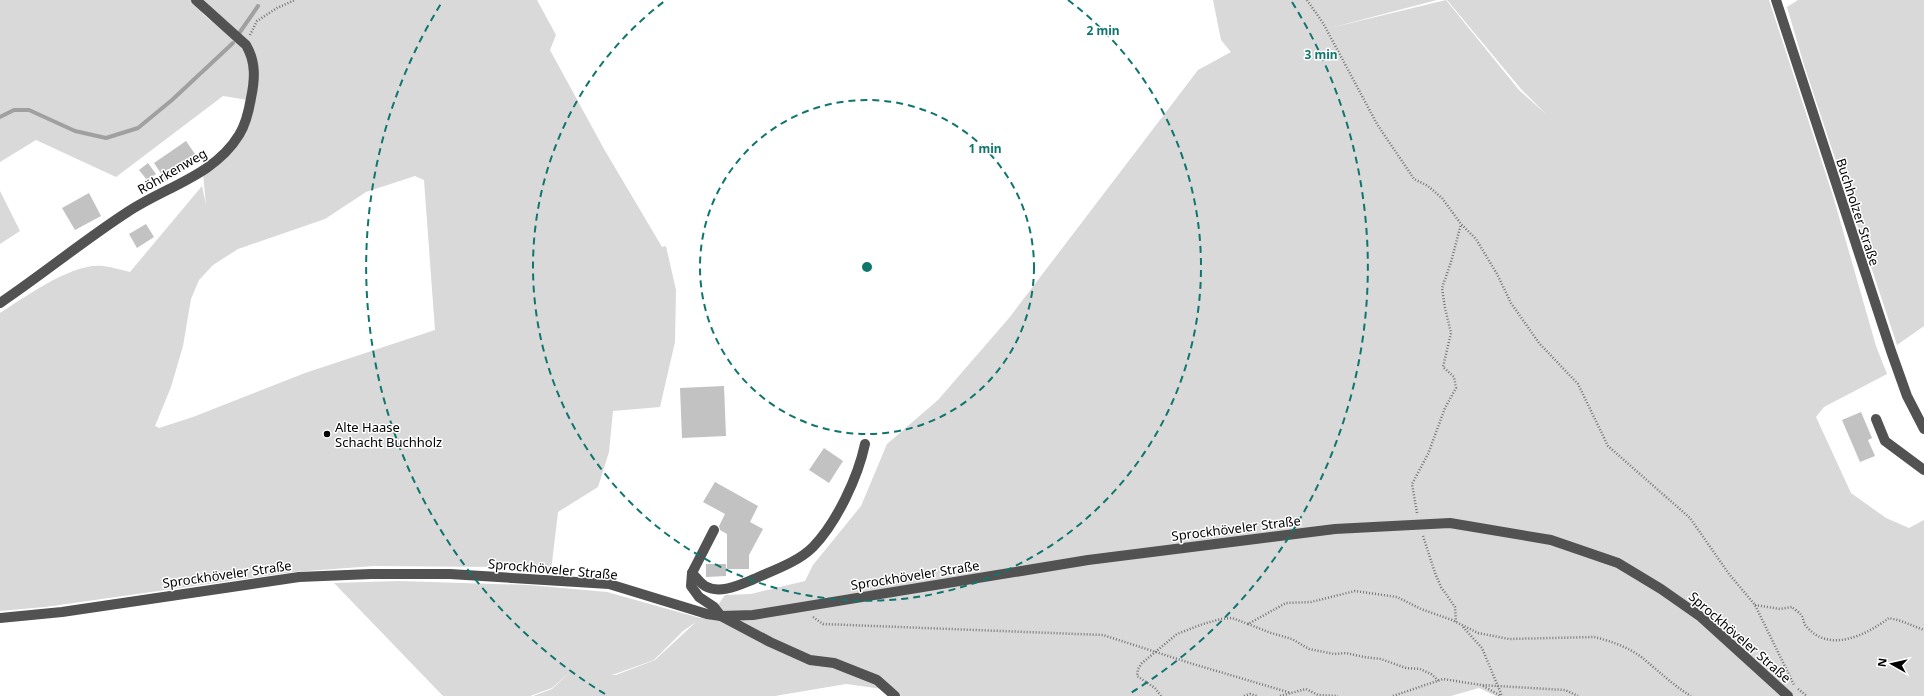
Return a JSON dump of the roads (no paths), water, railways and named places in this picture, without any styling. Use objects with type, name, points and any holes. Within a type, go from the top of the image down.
[{"type":"street","name":"Röhrkenweg","points":[[0,303],[127,212],[202,172],[224,154],[240,134],[248,112],[252,93],[254,66],[252,54],[246,45],[196,0]]},
{"type":"street","name":"Buchholzer Straße","points":[[1776,0],[1888,344],[1908,396],[1924,429]]},
{"type":"street","points":[[1876,418],[1886,441],[1924,470]]},
{"type":"street","points":[[692,573],[705,586],[713,589],[732,588],[794,561],[813,547],[834,519],[850,489],[860,466],[865,444]]},
{"type":"street","name":"Sprockhöveler Straße","points":[[0,618],[62,612],[299,577],[371,574],[450,574],[609,584],[707,614],[722,616],[753,615],[1088,560],[1335,529],[1450,523],[1551,540],[1618,563],[1661,589],[1701,617],[1788,696]]},
{"type":"street","points":[[714,530],[692,573],[691,586],[699,597],[714,607],[722,616],[770,642],[810,660],[834,663],[877,680],[895,696]]},
{"type":"waterway","points":[[240,32],[258,6]]},
{"type":"waterway","points":[[0,117],[14,110],[29,110],[75,131],[106,138],[138,128],[172,100],[233,43]]},
{"type":"place","name":"Alte Haase Schacht Buchholz","points":[[327,434]]}]
